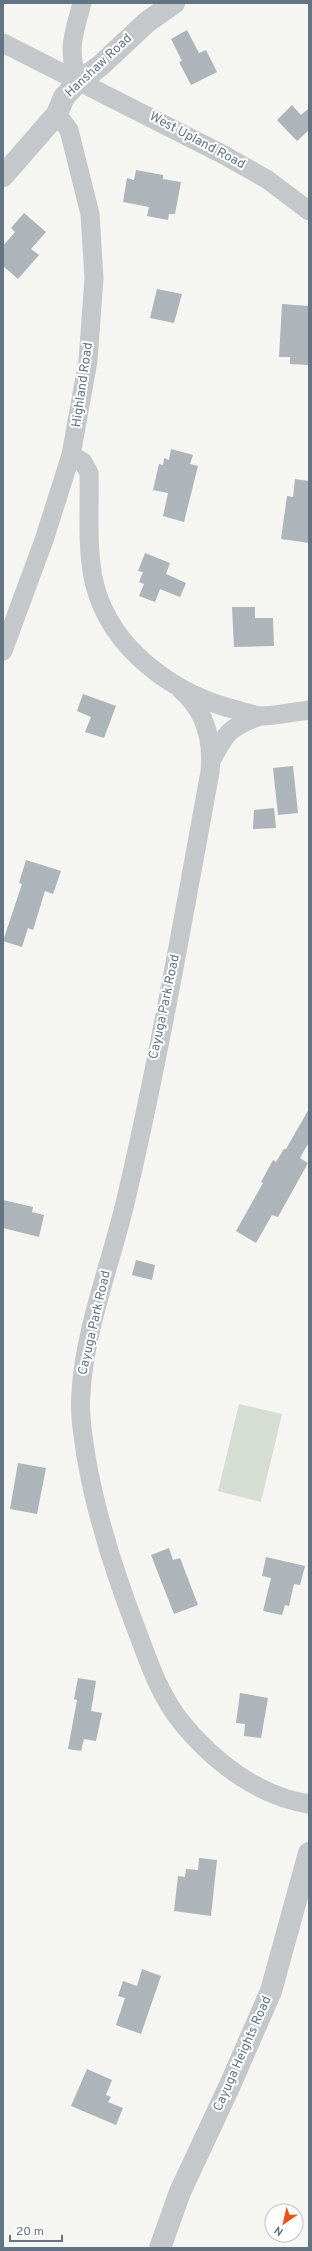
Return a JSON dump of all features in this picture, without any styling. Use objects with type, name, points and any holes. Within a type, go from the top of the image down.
[{"type":"street","points":[[78,82],[73,66],[71,43],[82,3]]},
{"type":"street","name":"Hanshaw Road","points":[[3,176],[57,114],[64,97],[78,82],[100,66],[147,22],[174,3]]},
{"type":"street","name":"West Upland Road","points":[[3,43],[224,154],[268,180],[309,211]]},
{"type":"street","name":"Highland Road","points":[[3,651],[44,540],[71,455],[88,361],[94,278],[94,244],[90,214],[74,145],[69,130],[57,114]]},
{"type":"street","points":[[71,455],[83,462],[89,473],[89,556],[101,605],[116,631],[131,650],[180,689],[218,706],[260,716],[309,710]]},
{"type":"street","name":"Cayuga Park Road","points":[[180,689],[197,708],[208,728],[211,761],[177,950],[126,1199],[86,1350],[80,1397],[83,1433],[94,1500],[113,1565],[159,1690],[182,1722],[214,1756],[234,1772],[254,1785],[282,1798],[309,1804]]},
{"type":"street","name":"Cayuga Park Road","points":[[211,761],[230,729],[260,716]]},
{"type":"street","name":"Cayuga Heights Road","points":[[160,2248],[180,2192],[271,1992],[309,1853]]},
{"type":"shaded area","points":[[239,1404],[282,1414],[261,1502],[218,1491]]},
{"type":"building","points":[[187,30],[199,53],[206,50],[217,72],[191,85],[179,62],[182,61],[171,39]]},
{"type":"building","points":[[292,105],[301,115],[309,108],[309,130],[297,141],[277,120]]},
{"type":"building","points":[[136,170],[163,175],[163,179],[181,182],[175,214],[169,214],[168,220],[147,216],[149,207],[123,202],[127,178],[134,180]]},
{"type":"building","points":[[24,213],[46,232],[31,249],[39,255],[18,279],[3,266],[3,246],[15,232],[11,228]]},
{"type":"building","points":[[157,289],[182,294],[174,323],[150,318]]},
{"type":"building","points":[[282,304],[309,306],[309,365],[290,364],[290,357],[279,357]]},
{"type":"building","points":[[171,449],[193,455],[190,464],[198,466],[184,522],[163,516],[168,493],[153,490],[159,464],[163,465],[164,458],[169,460]]},
{"type":"building","points":[[295,479],[309,481],[309,543],[281,539],[287,496],[293,497]]},
{"type":"building","points":[[145,553],[170,563],[166,574],[186,583],[180,597],[160,589],[155,602],[139,596],[144,584],[139,582],[143,572],[138,571]]},
{"type":"building","points":[[232,607],[255,607],[255,618],[273,618],[274,646],[234,647]]},
{"type":"building","points":[[83,694],[116,706],[104,738],[85,732],[91,717],[77,711]]},
{"type":"building","points":[[293,766],[298,813],[278,815],[273,768]]},
{"type":"building","points":[[274,808],[276,828],[253,829],[254,810]]},
{"type":"building","points":[[26,860],[61,871],[53,894],[45,891],[33,930],[28,928],[22,947],[3,941],[22,884],[19,883]]},
{"type":"building","points":[[309,1109],[309,1142],[300,1158],[308,1163],[278,1217],[272,1215],[256,1243],[236,1231],[263,1183],[261,1182],[273,1160],[276,1162],[284,1149],[286,1149]]},
{"type":"building","points":[[3,1200],[33,1207],[32,1212],[44,1215],[39,1237],[3,1228]]},
{"type":"building","points":[[136,1260],[155,1265],[152,1280],[132,1275]]},
{"type":"building","points":[[18,1463],[46,1468],[37,1514],[10,1509]]},
{"type":"building","points":[[169,1548],[173,1560],[180,1558],[198,1605],[174,1614],[151,1555]]},
{"type":"building","points":[[266,1557],[305,1566],[300,1585],[294,1584],[289,1606],[285,1605],[282,1615],[263,1611],[271,1578],[262,1576]]},
{"type":"building","points":[[78,1678],[96,1681],[91,1711],[102,1713],[96,1741],[84,1739],[81,1751],[68,1749],[77,1700],[74,1699]]},
{"type":"building","points":[[240,1693],[268,1698],[261,1738],[244,1736],[245,1724],[236,1723]]},
{"type":"building","points":[[199,1858],[217,1860],[211,1916],[174,1911],[178,1876],[185,1877],[186,1869],[198,1870]]},
{"type":"building","points":[[142,1969],[161,1976],[141,2034],[116,2025],[125,1998],[118,1996],[123,1981],[137,1986]]},
{"type":"building","points":[[87,2069],[112,2080],[106,2095],[111,2097],[108,2102],[123,2108],[116,2125],[71,2106]]}]
